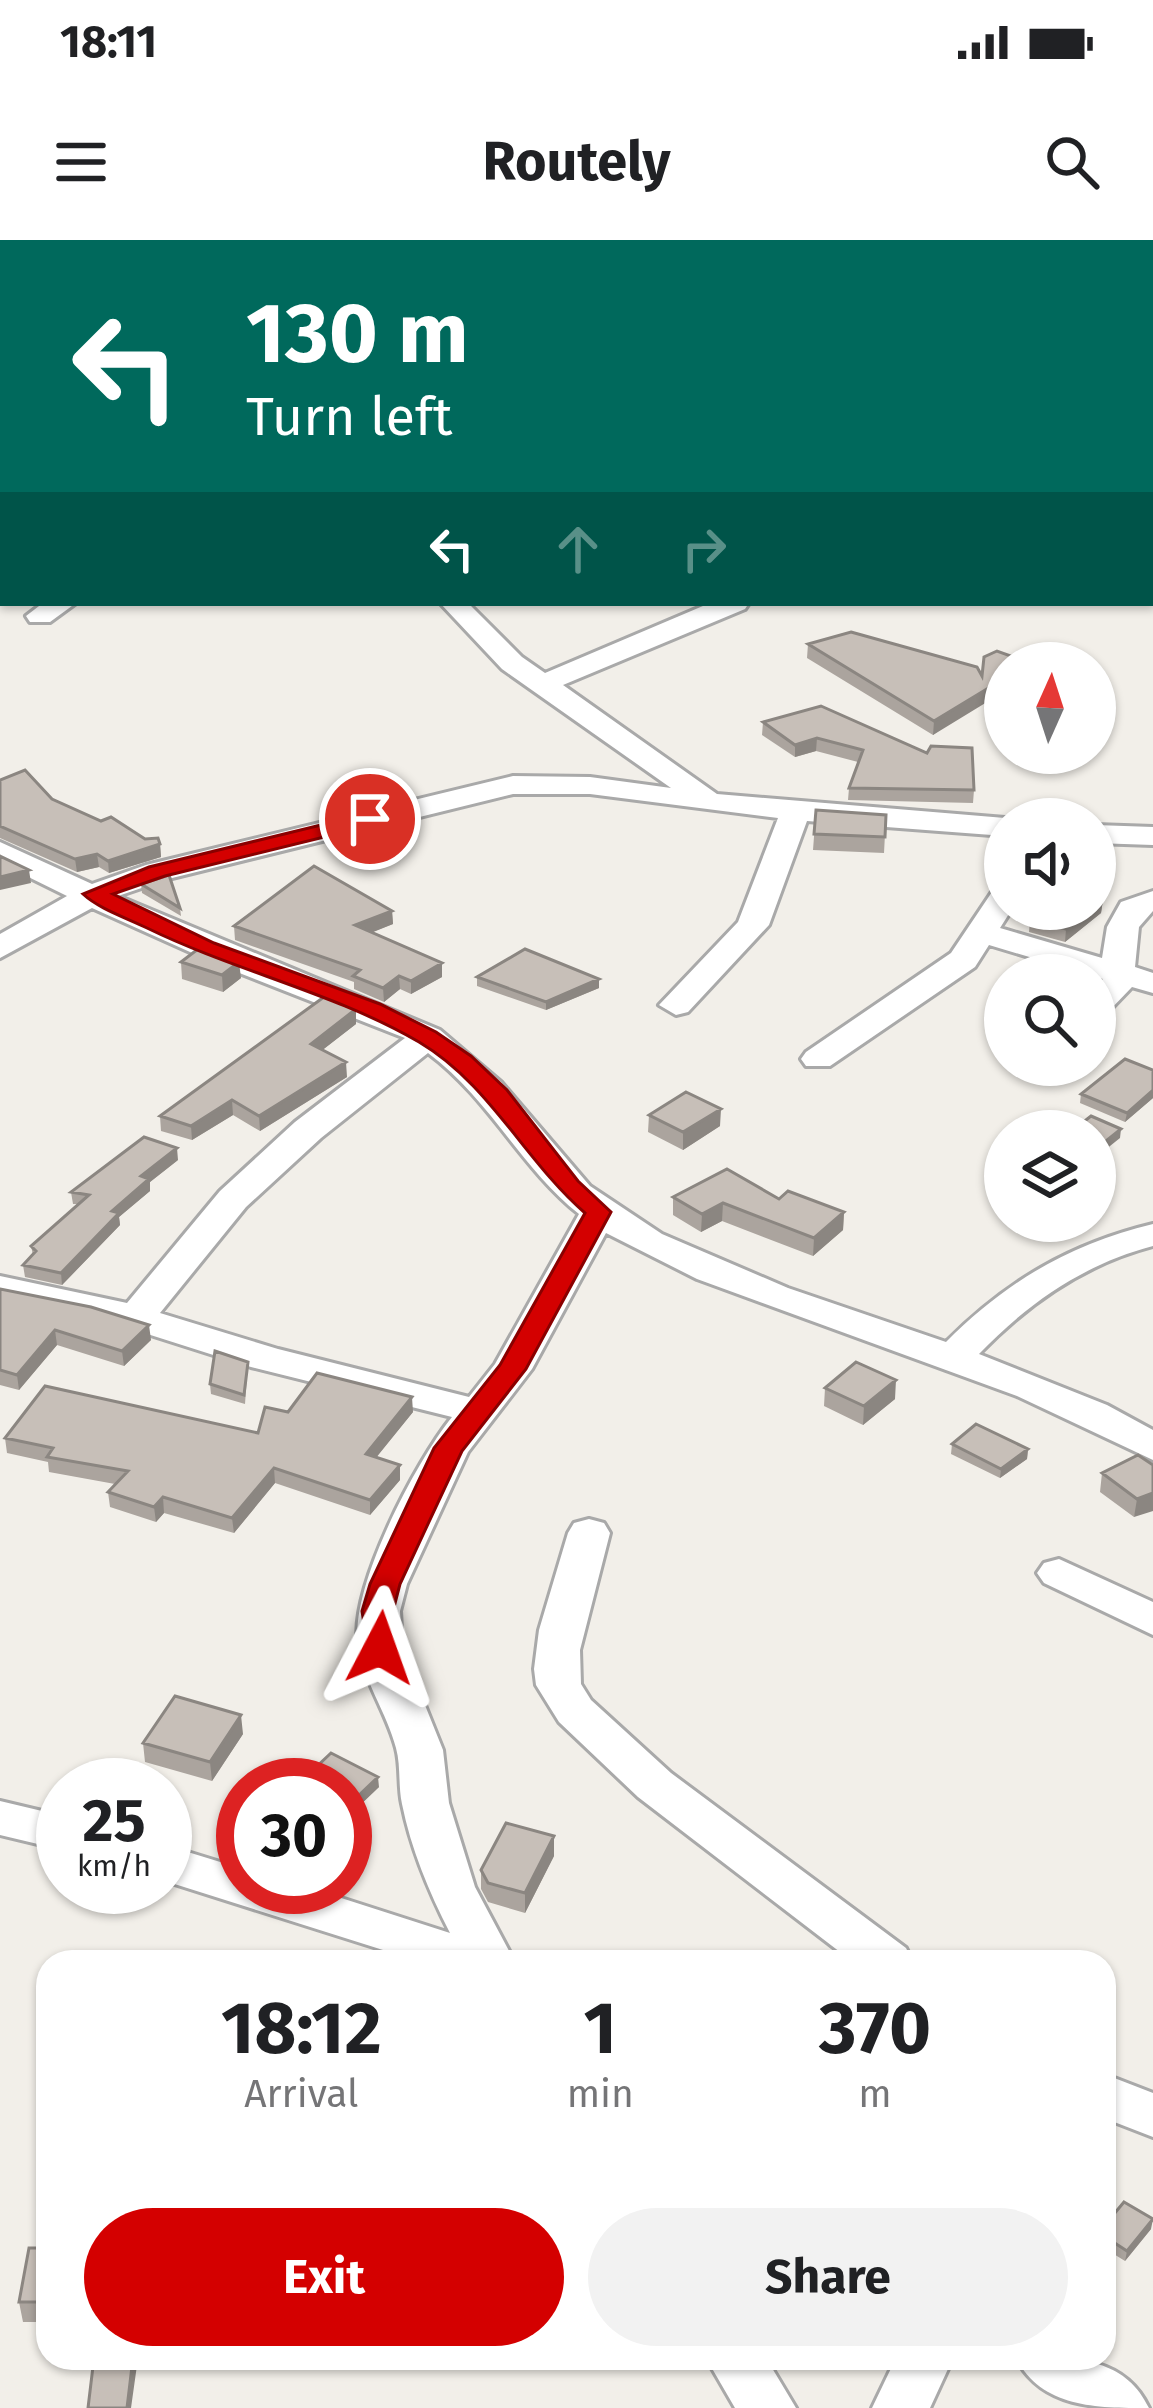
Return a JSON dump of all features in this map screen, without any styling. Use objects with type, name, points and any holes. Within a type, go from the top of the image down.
[{"type":"street","points":[[456,606],[512,663],[712,802]]},
{"type":"street","points":[[543,683],[604,663],[680,622],[727,606]]},
{"type":"street","points":[[0,948],[94,894],[308,832],[513,785],[550,781],[712,802],[984,825]]},
{"type":"street","points":[[676,1005],[753,926],[796,810]]},
{"type":"street","points":[[1116,835],[1153,836]]},
{"type":"street","points":[[0,851],[206,948],[372,1010],[428,1037],[463,1061],[498,1095],[569,1186],[598,1212],[710,1269],[956,1356],[1074,1404],[1153,1447]]},
{"type":"street","points":[[983,933],[1132,977],[1126,914],[1137,904],[1153,901]]},
{"type":"street","points":[[818,1058],[943,977],[985,930]]},
{"type":"street","points":[[135,1318],[233,1199],[308,1130],[428,1037]]},
{"type":"street","points":[[484,1950],[451,1887],[424,1803],[420,1750],[380,1648],[378,1611],[385,1584],[449,1448],[512,1369],[598,1212]]},
{"type":"street","points":[[956,1356],[1000,1309],[1041,1278],[1114,1243],[1153,1235]]},
{"type":"street","points":[[0,1288],[135,1318],[265,1358],[476,1411]]},
{"type":"street","points":[[589,1533],[556,1654],[559,1688],[579,1717],[686,1813],[872,1950]]},
{"type":"street","points":[[1060,1573],[1153,1620]]},
{"type":"street","points":[[0,1818],[36,1827]]},
{"type":"street","points":[[336,1914],[442,1950]]},
{"type":"street","points":[[742,2370],[767,2408]]},
{"type":"street","points":[[902,2408],[919,2370]]},
{"type":"street","points":[[1062,2370],[1120,2408]]},
{"type":"building","points":[[851,632],[977,667],[982,676],[984,657],[984,691],[934,721],[808,644]]},
{"type":"building","points":[[821,706],[927,753],[931,746],[972,748],[974,790],[849,788],[863,750],[817,738],[795,745],[763,722]]},
{"type":"building","points":[[25,770],[52,799],[101,821],[111,817],[145,839],[158,838],[160,844],[108,861],[97,854],[75,859],[0,826],[0,780]]},
{"type":"building","points":[[816,810],[886,815],[885,837],[814,834]]},
{"type":"building","points":[[0,856],[29,870],[0,877]]},
{"type":"building","points":[[314,866],[392,911],[355,925],[442,963],[411,981],[399,976],[383,988],[353,976],[360,970],[234,926]]},
{"type":"building","points":[[169,875],[180,908],[141,884]]},
{"type":"building","points":[[202,946],[239,962],[222,975],[181,962]]},
{"type":"building","points":[[525,949],[599,979],[546,1002],[477,977]]},
{"type":"building","points":[[324,997],[356,1009],[311,1044],[346,1062],[259,1116],[232,1100],[191,1126],[160,1116]]},
{"type":"building","points":[[1125,1059],[1153,1070],[1153,1090],[1127,1113],[1081,1094],[1091,1086],[1116,1086],[1116,1066]]},
{"type":"building","points":[[686,1092],[721,1109],[683,1132],[649,1115]]},
{"type":"building","points":[[144,1137],[177,1148],[141,1176],[149,1179],[112,1211],[119,1213],[61,1273],[23,1265],[36,1251],[31,1246],[89,1195],[71,1192]]},
{"type":"building","points":[[727,1169],[779,1199],[788,1191],[844,1212],[814,1238],[723,1203],[702,1214],[673,1197]]},
{"type":"building","points":[[0,1289],[91,1307],[149,1325],[122,1351],[55,1330],[17,1375],[0,1370]]},
{"type":"building","points":[[215,1351],[248,1362],[244,1395],[210,1384]]},
{"type":"building","points":[[856,1362],[896,1380],[864,1406],[825,1388]]},
{"type":"building","points":[[317,1373],[412,1397],[366,1454],[400,1465],[370,1500],[274,1468],[232,1518],[163,1497],[154,1507],[108,1492],[128,1471],[47,1457],[53,1448],[5,1438],[45,1386],[258,1433],[265,1407],[288,1412]]},
{"type":"building","points":[[976,1424],[1028,1449],[1001,1469],[952,1444]]},
{"type":"building","points":[[1138,1455],[1153,1465],[1153,1493],[1137,1499],[1102,1473]]},
{"type":"building","points":[[175,1696],[241,1715],[210,1762],[143,1743]]},
{"type":"building","points":[[506,1823],[554,1836],[525,1893],[488,1883],[481,1870]]},
{"type":"building","points":[[1124,2202],[1153,2219],[1127,2251],[1116,2244],[1116,2212]]},
{"type":"building","points":[[29,2248],[36,2248],[36,2302],[19,2302]]},
{"type":"building","points":[[93,2370],[132,2370],[127,2408],[88,2408]]},
{"type":"route","points":[[370,819],[157,872],[94,894],[206,948],[372,1010],[428,1037],[463,1061],[498,1095],[569,1186],[598,1212],[512,1369],[449,1448],[385,1584],[378,1611],[380,1648]]}]
